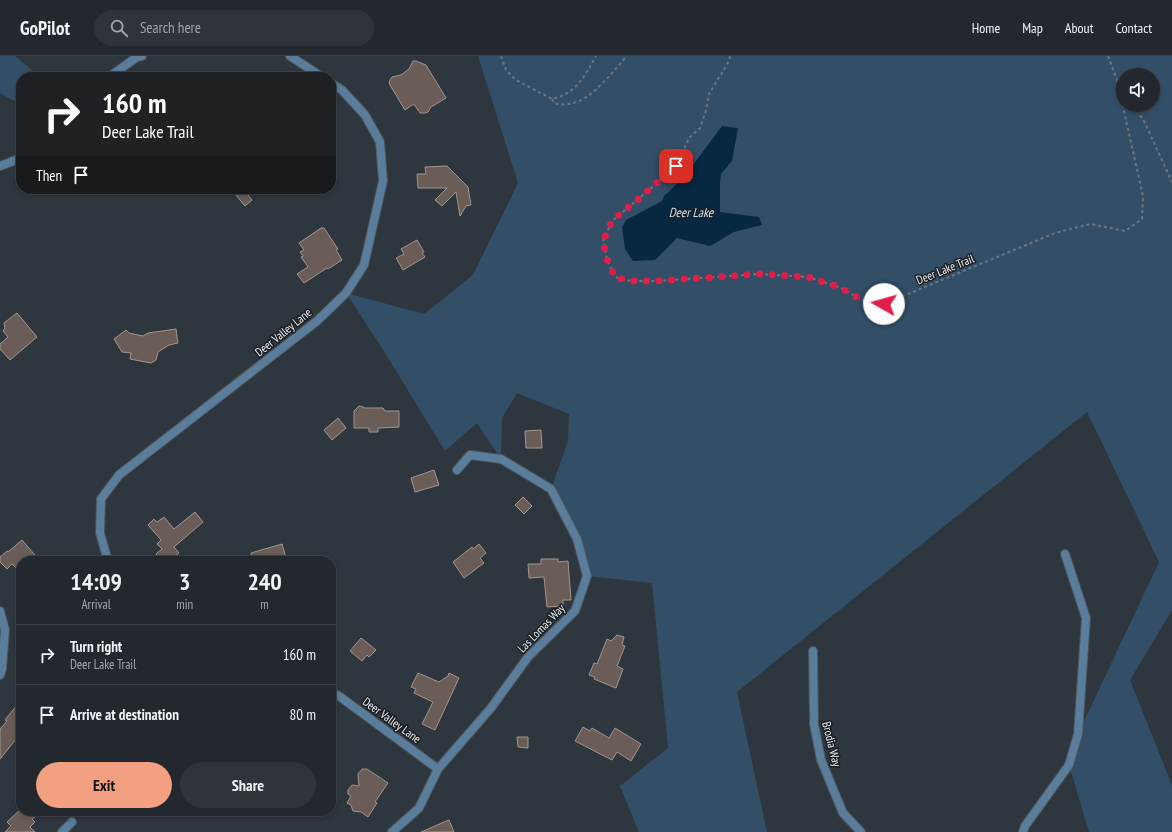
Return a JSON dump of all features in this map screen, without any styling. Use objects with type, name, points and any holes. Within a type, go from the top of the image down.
[{"type":"street","points":[[116,72],[137,57],[142,56]]},
{"type":"street","points":[[290,56],[314,72]]},
{"type":"street","name":"Deer Valley Lane","points":[[107,556],[100,533],[101,499],[119,475],[317,321],[346,293],[364,265],[383,181],[380,142],[366,114],[342,90],[336,86]]},
{"type":"street","points":[[0,166],[16,160]]},
{"type":"street","name":"Las Lomas Way","points":[[392,832],[419,808],[438,770],[491,708],[528,658],[575,611],[587,576],[577,540],[551,489],[500,458],[470,455],[457,470]]},
{"type":"street","points":[[1023,832],[1025,826],[1069,765],[1078,734],[1086,618],[1065,554]]},
{"type":"street","points":[[0,611],[5,630],[2,669],[0,675]]},
{"type":"street","name":"Brodia Way","points":[[813,651],[814,724],[821,760],[843,813],[861,832]]},
{"type":"street","name":"Deer Valley Lane","points":[[336,694],[438,770]]},
{"type":"street","points":[[62,832],[72,822]]},
{"type":"path","points":[[501,56],[506,70],[516,80],[552,99],[554,103],[561,105],[579,102],[595,90],[627,56]]},
{"type":"path","points":[[552,99],[563,96],[582,81],[596,56]]},
{"type":"path","name":"Deer Lake Trail","points":[[730,56],[729,61],[709,94],[700,128],[689,138],[676,166],[612,221],[603,241],[607,259],[615,277],[631,281],[656,281],[759,274],[808,277],[839,287],[864,301],[884,304],[1055,233],[1090,224],[1125,231],[1142,219],[1143,196],[1125,112]]},
{"type":"path","points":[[1108,56],[1116,75]]},
{"type":"path","points":[[1138,112],[1145,123],[1172,182]]},
{"type":"shaded area","points":[[0,56],[15,56],[34,72],[16,72],[16,102],[0,93]]},
{"type":"shaded area","points":[[478,56],[1172,56],[1172,610],[1130,680],[1172,785],[1172,832],[1089,832],[1069,765],[1078,734],[1159,562],[1087,412],[737,692],[767,832],[639,832],[620,786],[668,748],[652,583],[587,576],[577,539],[551,489],[568,441],[569,414],[517,393],[502,418],[501,459],[477,423],[445,451],[382,348],[346,293],[424,314],[473,275],[518,183]]},
{"type":"water","name":"Deer Lake","points":[[722,126],[738,128],[732,161],[721,174],[720,212],[759,217],[762,225],[734,232],[710,246],[677,238],[655,260],[633,261],[625,249],[622,227],[626,220],[662,201],[664,196],[684,177]]},
{"type":"building","points":[[413,61],[426,65],[446,98],[431,107],[428,112],[425,113],[420,113],[414,104],[405,110],[389,82],[392,77],[401,75],[409,69]]},
{"type":"building","points":[[447,166],[468,187],[471,205],[466,206],[460,216],[456,192],[442,206],[435,200],[447,188],[418,188],[417,174],[426,174],[425,167]]},
{"type":"building","points":[[235,194],[249,194],[248,195],[252,200],[245,206]]},
{"type":"building","points":[[321,228],[324,228],[338,249],[336,250],[342,260],[304,283],[297,274],[308,267],[301,257],[303,256],[300,252],[304,250],[299,243]]},
{"type":"building","points":[[417,240],[424,252],[422,253],[425,257],[403,270],[396,258],[404,254],[401,249]]},
{"type":"building","points":[[17,313],[37,337],[10,360],[0,349],[0,344],[8,337],[3,331],[5,328],[4,323]]},
{"type":"building","points":[[176,329],[178,343],[169,345],[158,352],[156,360],[151,363],[130,359],[131,353],[122,352],[114,339],[126,330],[129,333],[143,336],[148,333]]},
{"type":"building","points":[[359,406],[365,408],[383,408],[385,411],[399,411],[399,427],[378,428],[378,432],[369,432],[369,428],[354,428],[354,411]]},
{"type":"building","points":[[338,418],[346,428],[332,440],[324,430]]},
{"type":"building","points":[[541,430],[542,448],[526,448],[525,431]]},
{"type":"building","points":[[434,470],[439,485],[415,492],[411,478]]},
{"type":"building","points":[[523,497],[532,506],[524,514],[515,505]]},
{"type":"building","points":[[195,512],[203,522],[174,547],[179,553],[176,556],[158,556],[156,554],[162,549],[157,544],[161,540],[148,525],[154,519],[157,522],[164,517],[174,529]]},
{"type":"building","points":[[22,540],[36,556],[16,556],[16,568],[12,564],[7,569],[0,562],[0,557],[7,551],[8,552]]},
{"type":"building","points":[[282,544],[286,556],[252,556],[251,553]]},
{"type":"building","points":[[479,544],[486,553],[480,558],[484,563],[464,578],[453,562],[472,547],[473,549]]},
{"type":"building","points":[[541,559],[558,559],[558,562],[568,561],[571,600],[563,600],[563,606],[547,607],[544,577],[529,578],[528,564],[541,564]]},
{"type":"building","points":[[617,635],[624,637],[622,645],[625,646],[617,666],[623,669],[616,688],[594,679],[595,677],[589,675],[594,663],[597,664],[607,639],[611,641]]},
{"type":"building","points":[[361,638],[376,650],[369,657],[367,655],[362,661],[350,651]]},
{"type":"building","points":[[418,673],[439,682],[448,676],[449,673],[459,678],[435,730],[422,724],[433,702],[414,693],[416,689],[411,687]]},
{"type":"building","points":[[16,706],[16,739],[0,759],[0,729],[7,721],[5,720]]},
{"type":"building","points":[[583,727],[590,731],[592,728],[609,738],[615,728],[641,744],[631,761],[617,752],[612,760],[575,741]]},
{"type":"building","points":[[517,737],[528,737],[528,748],[518,747]]},
{"type":"building","points":[[362,769],[367,769],[388,783],[375,802],[377,803],[368,817],[361,812],[353,811],[351,805],[347,803],[351,796],[348,794],[348,790],[352,785],[359,786],[358,774]]},
{"type":"building","points":[[16,814],[16,816],[34,816],[35,817],[32,819],[35,822],[30,827],[35,832],[5,832],[11,826],[7,822]]},
{"type":"building","points":[[449,820],[454,832],[421,832]]},
{"type":"route","points":[[676,166],[612,221],[603,241],[607,259],[615,277],[631,281],[656,281],[705,279],[759,274],[808,277],[839,287],[864,301],[884,304]]}]
